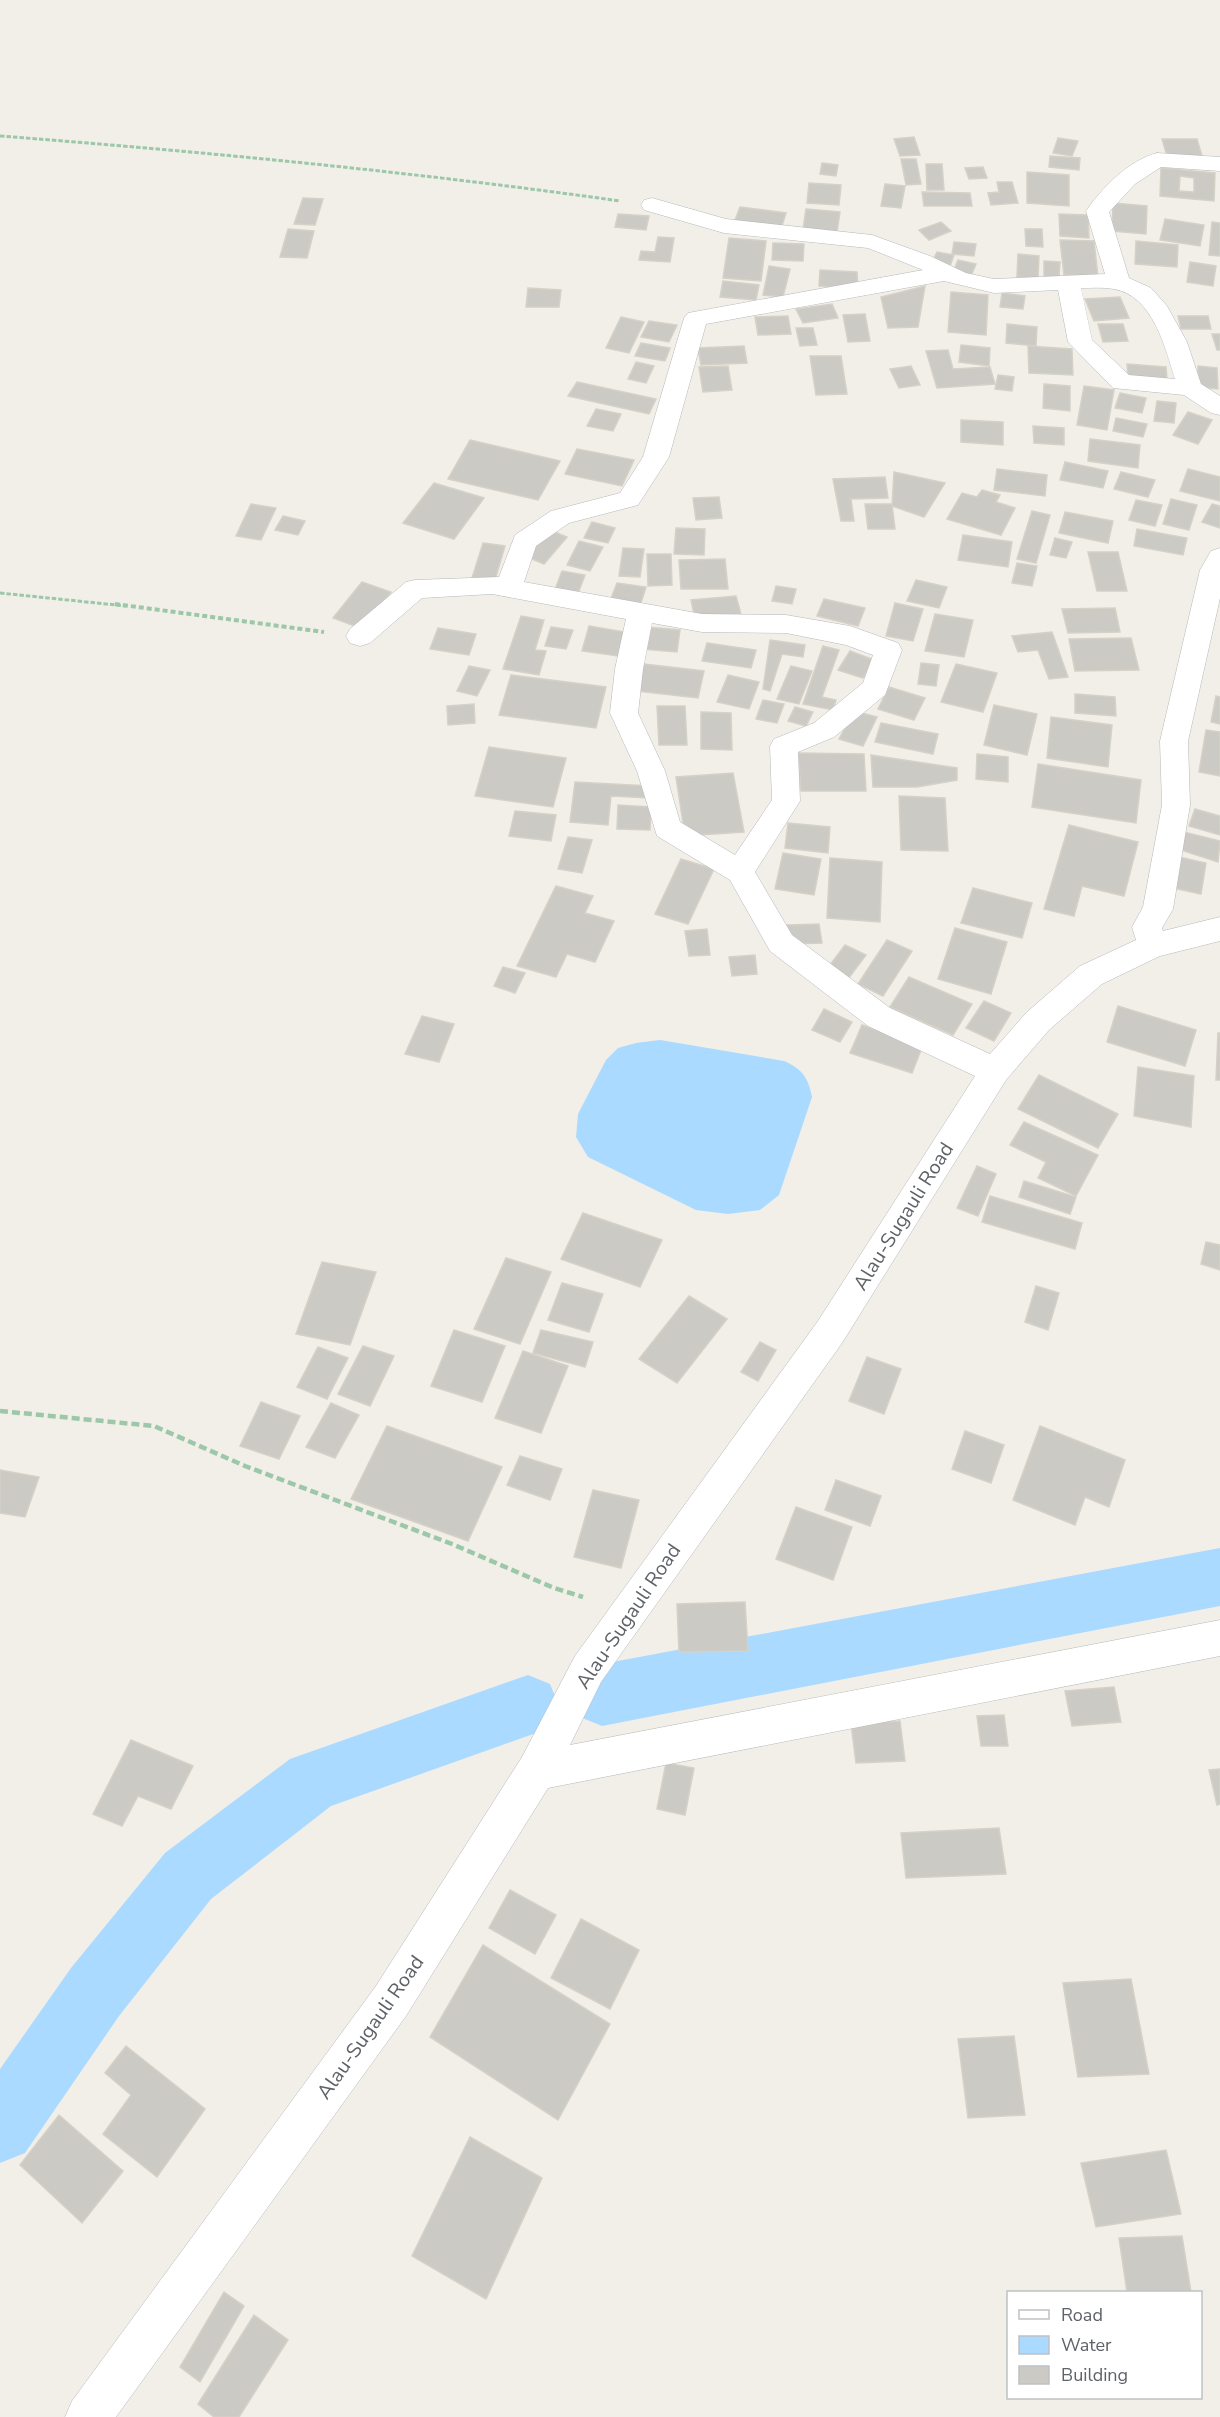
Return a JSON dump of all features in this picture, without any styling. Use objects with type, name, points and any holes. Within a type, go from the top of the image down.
[{"type":"street","points":[[1119,282],[1097,210],[1126,179],[1157,160],[1220,164]]},
{"type":"street","points":[[652,205],[724,226],[872,242],[959,279],[994,286],[1119,282],[1143,292],[1159,311],[1175,342],[1190,388]]},
{"type":"street","points":[[509,588],[524,542],[560,518],[629,499],[656,457],[696,318],[948,273]]},
{"type":"street","points":[[1066,282],[1071,293],[1080,342],[1122,382],[1190,388],[1220,407]]},
{"type":"street","points":[[1153,946],[1147,927],[1158,909],[1176,805],[1174,741],[1213,570],[1220,557]]},
{"type":"street","points":[[360,636],[415,589],[492,585],[641,614],[702,623],[786,624],[850,636],[888,650],[875,688],[824,730],[784,746],[786,801],[740,872]]},
{"type":"street","points":[[641,614],[629,669],[624,714],[651,771],[667,828],[740,872],[781,943],[879,1017],[995,1071]]},
{"type":"street","name":"Alau-Sugauli Road","points":[[88,2417],[392,2001],[536,1771],[588,1669],[830,1332],[995,1071],[1038,1021],[1091,975],[1153,946],[1220,929]]},
{"type":"street","points":[[536,1771],[1220,1638]]},
{"type":"path","points":[[0,136],[173,150],[445,177],[652,205]]},
{"type":"path","points":[[0,592],[82,600],[360,636]]},
{"type":"path","points":[[0,1411],[154,1426],[245,1466],[452,1544],[554,1588],[628,1612]]},
{"type":"water","points":[[660,1040],[784,1061],[800,1071],[806,1079],[812,1097],[779,1195],[760,1210],[728,1214],[696,1210],[588,1157],[576,1137],[578,1114],[606,1060],[618,1048]]},
{"type":"building","points":[[914,137],[920,155],[900,156],[894,139]]},
{"type":"building","points":[[1058,138],[1078,141],[1072,156],[1053,153]]},
{"type":"building","points":[[1162,139],[1197,139],[1202,156],[1167,156]]},
{"type":"building","points":[[1050,156],[1080,158],[1079,170],[1049,167]]},
{"type":"building","points":[[901,159],[916,159],[921,184],[906,185]]},
{"type":"building","points":[[822,163],[838,165],[836,176],[820,174]]},
{"type":"building","points":[[926,164],[942,164],[944,190],[927,190]]},
{"type":"building","points":[[983,167],[987,178],[969,179],[965,168]]},
{"type":"building","points":[[1161,168],[1215,173],[1214,201],[1160,196]],"holes":[[[1180,176],[1194,178],[1194,192],[1179,191]]]},
{"type":"building","points":[[1027,172],[1069,175],[1069,206],[1027,203]]},
{"type":"building","points":[[997,182],[1012,182],[1018,203],[991,205],[988,193],[999,192]]},
{"type":"building","points":[[809,183],[841,185],[839,205],[807,203]]},
{"type":"building","points":[[885,184],[905,186],[901,208],[881,206]]},
{"type":"building","points":[[922,192],[970,193],[972,206],[924,206]]},
{"type":"building","points":[[303,198],[323,199],[315,225],[294,224]]},
{"type":"building","points":[[1113,203],[1147,206],[1146,234],[1112,231]]},
{"type":"building","points":[[740,207],[786,213],[781,229],[734,223]]},
{"type":"building","points":[[806,209],[840,212],[837,232],[803,229]]},
{"type":"building","points":[[618,214],[649,216],[646,230],[615,227]]},
{"type":"building","points":[[1059,214],[1088,215],[1089,238],[1060,236]]},
{"type":"building","points":[[1165,219],[1204,225],[1200,246],[1160,240]]},
{"type":"building","points":[[941,222],[951,231],[929,240],[919,230]]},
{"type":"building","points":[[1212,222],[1220,223],[1220,256],[1209,255]]},
{"type":"building","points":[[288,229],[314,231],[307,258],[280,257]]},
{"type":"building","points":[[1025,229],[1042,229],[1043,247],[1026,246]]},
{"type":"building","points":[[658,237],[674,238],[670,262],[639,260],[641,251],[655,252]]},
{"type":"building","points":[[729,238],[766,241],[761,281],[723,278]]},
{"type":"building","points":[[1060,240],[1094,241],[1098,277],[1064,275]]},
{"type":"building","points":[[1136,241],[1178,245],[1177,267],[1135,264]]},
{"type":"building","points":[[954,242],[976,244],[974,256],[952,254]]},
{"type":"building","points":[[773,243],[804,244],[803,261],[772,260]]},
{"type":"building","points":[[937,252],[954,255],[950,266],[932,262]]},
{"type":"building","points":[[1018,254],[1039,256],[1038,279],[1017,277]]},
{"type":"building","points":[[958,260],[976,264],[971,276],[953,272]]},
{"type":"building","points":[[1044,261],[1060,262],[1059,278],[1044,277]]},
{"type":"building","points":[[1190,262],[1216,266],[1213,286],[1187,282]]},
{"type":"building","points":[[769,266],[790,269],[783,297],[763,295]]},
{"type":"building","points":[[820,270],[857,272],[858,288],[819,286]]},
{"type":"building","points":[[723,281],[759,285],[756,300],[720,297]]},
{"type":"building","points":[[925,286],[918,327],[888,328],[881,297]]},
{"type":"building","points":[[528,288],[561,290],[559,307],[526,307]]},
{"type":"building","points":[[951,292],[988,295],[986,335],[948,332]]},
{"type":"building","points":[[1002,293],[1025,296],[1023,309],[1000,307]]},
{"type":"building","points":[[1120,297],[1129,318],[1094,321],[1085,299]]},
{"type":"building","points":[[832,304],[838,318],[803,323],[796,309]]},
{"type":"building","points":[[865,314],[870,341],[848,342],[843,315]]},
{"type":"building","points":[[788,316],[791,334],[758,335],[755,317]]},
{"type":"building","points":[[1178,316],[1208,316],[1211,329],[1181,329]]},
{"type":"building","points":[[621,317],[644,322],[629,353],[606,348]]},
{"type":"building","points":[[649,321],[677,325],[669,342],[641,337]]},
{"type":"building","points":[[1007,324],[1037,327],[1036,346],[1006,343]]},
{"type":"building","points":[[1098,324],[1123,324],[1128,341],[1103,342]]},
{"type":"building","points":[[796,328],[813,328],[817,345],[800,346]]},
{"type":"building","points":[[1212,334],[1220,334],[1220,350],[1217,350]]},
{"type":"building","points":[[641,343],[670,348],[665,361],[635,356]]},
{"type":"building","points":[[961,345],[990,348],[989,366],[959,362]]},
{"type":"building","points":[[744,346],[747,363],[701,365],[698,348]]},
{"type":"building","points":[[1028,346],[1072,349],[1073,375],[1029,373]]},
{"type":"building","points":[[948,350],[953,369],[990,367],[995,384],[937,388],[926,351]]},
{"type":"building","points":[[810,356],[841,356],[847,394],[816,395]]},
{"type":"building","points":[[636,362],[654,366],[646,383],[628,379]]},
{"type":"building","points":[[1127,364],[1166,367],[1167,379],[1128,376]]},
{"type":"building","points":[[728,366],[732,390],[703,392],[699,367]]},
{"type":"building","points":[[911,366],[920,385],[899,388],[890,369]]},
{"type":"building","points":[[1198,366],[1217,368],[1218,389],[1198,387]]},
{"type":"building","points":[[998,375],[1014,377],[1012,391],[995,389]]},
{"type":"building","points":[[577,382],[656,399],[649,414],[568,396]]},
{"type":"building","points":[[1044,384],[1070,386],[1070,411],[1043,408]]},
{"type":"building","points":[[1084,386],[1114,390],[1107,430],[1077,425]]},
{"type":"building","points":[[1120,393],[1146,398],[1142,413],[1115,408]]},
{"type":"building","points":[[1157,401],[1176,403],[1174,423],[1154,421]]},
{"type":"building","points":[[596,409],[621,414],[613,431],[587,426]]},
{"type":"building","points":[[1188,412],[1212,420],[1198,444],[1173,435]]},
{"type":"building","points":[[1116,418],[1147,424],[1143,437],[1113,431]]},
{"type":"building","points":[[961,420],[1003,422],[1003,445],[961,442]]},
{"type":"building","points":[[1033,426],[1064,428],[1064,445],[1034,443]]},
{"type":"building","points":[[1090,439],[1140,445],[1138,468],[1088,461]]},
{"type":"building","points":[[470,440],[560,461],[538,500],[448,479]]},
{"type":"building","points":[[577,449],[634,460],[622,486],[565,474]]},
{"type":"building","points":[[1065,462],[1108,471],[1103,488],[1060,480]]},
{"type":"building","points":[[997,469],[1047,475],[1045,496],[994,490]]},
{"type":"building","points":[[1188,469],[1220,477],[1220,501],[1180,491]]},
{"type":"building","points":[[894,472],[945,483],[924,517],[892,506]]},
{"type":"building","points":[[1121,472],[1155,480],[1148,497],[1114,489]]},
{"type":"building","points":[[885,477],[888,498],[851,499],[854,521],[841,521],[833,479]]},
{"type":"building","points":[[434,483],[484,498],[454,539],[403,523]]},
{"type":"building","points":[[982,490],[1000,495],[996,502],[1015,508],[1001,535],[947,519],[962,493],[977,497]]},
{"type":"building","points":[[719,497],[722,518],[696,520],[693,498]]},
{"type":"building","points":[[1171,499],[1197,505],[1189,530],[1163,524]]},
{"type":"building","points":[[1136,500],[1162,505],[1155,526],[1129,520]]},
{"type":"building","points":[[251,504],[276,508],[261,540],[236,536]]},
{"type":"building","points":[[865,504],[892,504],[895,529],[868,529]]},
{"type":"building","points":[[1212,504],[1220,506],[1220,528],[1202,522]]},
{"type":"building","points":[[1032,511],[1050,515],[1036,563],[1017,559]]},
{"type":"building","points":[[1065,512],[1113,521],[1108,543],[1059,533]]},
{"type":"building","points":[[283,516],[305,521],[298,535],[275,530]]},
{"type":"building","points":[[592,522],[615,528],[608,543],[584,538]]},
{"type":"building","points":[[676,528],[705,529],[704,555],[674,554]]},
{"type":"building","points":[[1137,529],[1187,538],[1183,555],[1134,546]]},
{"type":"building","points":[[550,530],[567,537],[544,564],[527,557]]},
{"type":"building","points":[[963,535],[1012,542],[1008,567],[958,560]]},
{"type":"building","points":[[1055,538],[1072,542],[1066,558],[1050,555]]},
{"type":"building","points":[[579,541],[603,547],[590,571],[567,565]]},
{"type":"building","points":[[483,543],[505,546],[495,580],[472,578]]},
{"type":"building","points":[[623,548],[644,549],[640,577],[619,576]]},
{"type":"building","points":[[1088,552],[1118,552],[1127,591],[1097,591]]},
{"type":"building","points":[[647,554],[671,554],[672,585],[648,586]]},
{"type":"building","points":[[725,559],[728,589],[681,589],[679,560]]},
{"type":"building","points":[[1017,563],[1037,566],[1032,586],[1012,583]]},
{"type":"building","points":[[562,571],[585,575],[577,596],[554,592]]},
{"type":"building","points":[[916,580],[947,587],[939,608],[907,601]]},
{"type":"building","points":[[362,582],[391,592],[363,629],[333,618]]},
{"type":"building","points":[[617,583],[646,587],[640,606],[610,601]]},
{"type":"building","points":[[776,586],[796,589],[792,604],[772,601]]},
{"type":"building","points":[[736,596],[741,614],[695,619],[691,600]]},
{"type":"building","points":[[824,599],[865,608],[858,626],[817,616]]},
{"type":"building","points":[[895,603],[923,609],[913,641],[886,636]]},
{"type":"building","points":[[1115,608],[1120,632],[1068,633],[1062,609]]},
{"type":"building","points":[[935,614],[973,620],[964,657],[925,651]]},
{"type":"building","points":[[521,616],[544,620],[535,650],[546,651],[539,675],[503,669]]},
{"type":"building","points":[[589,626],[625,632],[618,656],[582,651]]},
{"type":"building","points":[[551,627],[573,630],[566,649],[545,646]]},
{"type":"building","points":[[646,627],[680,630],[677,652],[642,649]]},
{"type":"building","points":[[438,628],[476,634],[469,655],[430,649]]},
{"type":"building","points":[[1052,632],[1068,677],[1049,679],[1038,650],[1018,652],[1012,636]]},
{"type":"building","points":[[1131,638],[1139,670],[1075,671],[1069,639]]},
{"type":"building","points":[[770,640],[805,645],[803,657],[782,654],[770,691],[763,689]]},
{"type":"building","points":[[707,643],[756,650],[751,668],[702,661]]},
{"type":"building","points":[[823,646],[839,650],[822,697],[836,700],[833,710],[803,704]]},
{"type":"building","points":[[850,651],[874,660],[863,678],[838,670]]},
{"type":"building","points":[[921,663],[939,665],[936,686],[918,684]]},
{"type":"building","points":[[644,664],[704,671],[698,698],[637,691]]},
{"type":"building","points":[[956,664],[997,673],[983,712],[941,702]]},
{"type":"building","points":[[469,666],[490,670],[477,696],[457,691]]},
{"type":"building","points":[[791,666],[812,671],[799,704],[777,699]]},
{"type":"building","points":[[511,675],[606,687],[596,728],[499,715]]},
{"type":"building","points":[[728,675],[759,682],[749,709],[717,702]]},
{"type":"building","points":[[889,687],[925,698],[914,720],[878,709]]},
{"type":"building","points":[[1075,694],[1115,697],[1116,716],[1075,713]]},
{"type":"building","points":[[1216,696],[1220,697],[1220,724],[1211,722]]},
{"type":"building","points":[[763,700],[784,704],[777,723],[756,719]]},
{"type":"building","points":[[474,704],[475,723],[448,725],[447,706]]},
{"type":"building","points":[[994,705],[1037,714],[1027,755],[984,745]]},
{"type":"building","points":[[657,706],[685,706],[687,745],[659,745]]},
{"type":"building","points":[[795,707],[813,712],[806,726],[788,721]]},
{"type":"building","points":[[854,711],[877,717],[863,746],[839,739]]},
{"type":"building","points":[[701,712],[731,713],[732,750],[701,749]]},
{"type":"building","points":[[1051,717],[1112,725],[1108,767],[1047,758]]},
{"type":"building","points":[[881,723],[938,734],[933,754],[875,742]]},
{"type":"building","points":[[1206,730],[1220,732],[1220,776],[1199,772]]},
{"type":"building","points":[[489,747],[566,758],[553,807],[475,796]]},
{"type":"building","points":[[798,753],[864,754],[866,791],[801,791]]},
{"type":"building","points":[[977,754],[1008,757],[1008,782],[976,779]]},
{"type":"building","points":[[871,755],[957,768],[957,780],[917,787],[873,787]]},
{"type":"building","points":[[1038,764],[1141,780],[1136,823],[1032,807]]},
{"type":"building","points":[[733,773],[744,832],[685,836],[676,777]]},
{"type":"building","points":[[575,782],[650,786],[649,798],[611,796],[608,825],[570,822]]},
{"type":"building","points":[[899,796],[945,798],[948,851],[901,850]]},
{"type":"building","points":[[618,805],[651,807],[650,830],[617,829]]},
{"type":"building","points":[[1195,809],[1220,816],[1220,835],[1189,826]]},
{"type":"building","points":[[515,811],[556,815],[551,841],[509,836]]},
{"type":"building","points":[[788,823],[830,827],[828,853],[785,848]]},
{"type":"building","points":[[1069,825],[1138,842],[1124,896],[1082,886],[1074,916],[1044,909]]},
{"type":"building","points":[[1184,832],[1220,841],[1218,862],[1178,849]]},
{"type":"building","points":[[568,837],[592,840],[582,873],[558,869]]},
{"type":"building","points":[[783,853],[821,859],[814,895],[775,889]]},
{"type":"building","points":[[1179,857],[1206,863],[1201,894],[1173,888]]},
{"type":"building","points":[[830,858],[882,862],[880,922],[827,918]]},
{"type":"building","points":[[681,859],[714,869],[688,924],[655,914]]},
{"type":"building","points":[[556,886],[593,896],[585,913],[614,921],[595,962],[567,954],[556,977],[517,966]]},
{"type":"building","points":[[973,888],[1032,903],[1022,938],[961,923]]},
{"type":"building","points":[[819,924],[822,943],[789,944],[787,925]]},
{"type":"building","points":[[955,928],[1007,942],[991,994],[938,979]]},
{"type":"building","points":[[707,929],[710,955],[689,956],[685,931]]},
{"type":"building","points":[[887,940],[912,951],[883,996],[858,984]]},
{"type":"building","points":[[845,945],[866,955],[848,979],[827,969]]},
{"type":"building","points":[[755,955],[757,974],[732,976],[729,957]]},
{"type":"building","points":[[503,967],[525,973],[515,993],[494,986]]},
{"type":"building","points":[[909,977],[972,1004],[953,1035],[890,1007]]},
{"type":"building","points":[[984,1001],[1011,1013],[994,1041],[966,1028]]},
{"type":"building","points":[[1118,1006],[1196,1030],[1185,1066],[1107,1042]]},
{"type":"building","points":[[824,1009],[852,1022],[840,1042],[812,1030]]},
{"type":"building","points":[[422,1016],[454,1024],[439,1062],[405,1054]]},
{"type":"building","points":[[862,1025],[923,1045],[912,1073],[850,1053]]},
{"type":"building","points":[[1218,1033],[1220,1033],[1220,1080],[1216,1080]]},
{"type":"building","points":[[1138,1067],[1194,1076],[1191,1127],[1134,1116]]},
{"type":"building","points":[[1039,1075],[1118,1114],[1098,1148],[1018,1109]]},
{"type":"building","points":[[1024,1122],[1098,1155],[1076,1196],[1038,1178],[1046,1162],[1010,1145]]},
{"type":"building","points":[[977,1166],[996,1174],[978,1216],[957,1208]]},
{"type":"building","points":[[1024,1181],[1076,1197],[1070,1214],[1019,1197]]},
{"type":"building","points":[[990,1196],[1082,1223],[1075,1249],[982,1222]]},
{"type":"building","points":[[583,1213],[662,1240],[640,1287],[561,1259]]},
{"type":"building","points":[[1206,1242],[1220,1245],[1220,1270],[1201,1264]]},
{"type":"building","points":[[506,1258],[551,1272],[520,1344],[474,1329]]},
{"type":"building","points":[[322,1262],[376,1272],[350,1345],[296,1334]]},
{"type":"building","points":[[562,1283],[603,1294],[589,1332],[548,1320]]},
{"type":"building","points":[[1036,1286],[1059,1293],[1048,1330],[1025,1322]]},
{"type":"building","points":[[689,1296],[727,1319],[677,1383],[639,1359]]},
{"type":"building","points":[[454,1330],[505,1346],[482,1402],[431,1386]]},
{"type":"building","points":[[541,1330],[593,1342],[585,1367],[533,1353]]},
{"type":"building","points":[[760,1342],[776,1350],[758,1381],[741,1372]]},
{"type":"building","points":[[363,1346],[394,1356],[370,1406],[338,1394]]},
{"type":"building","points":[[318,1347],[348,1358],[327,1399],[297,1387]]},
{"type":"building","points":[[523,1351],[568,1366],[541,1433],[495,1418]]},
{"type":"building","points":[[867,1357],[901,1369],[884,1414],[849,1401]]},
{"type":"building","points":[[261,1402],[300,1416],[279,1459],[240,1446]]},
{"type":"building","points":[[331,1403],[359,1415],[335,1458],[306,1447]]},
{"type":"building","points":[[387,1426],[502,1467],[468,1541],[351,1499]]},
{"type":"building","points":[[1040,1426],[1125,1460],[1109,1507],[1085,1497],[1075,1525],[1013,1500]]},
{"type":"building","points":[[965,1431],[1004,1445],[991,1483],[952,1469]]},
{"type":"building","points":[[520,1456],[562,1469],[550,1500],[507,1485]]},
{"type":"building","points":[[0,1470],[39,1477],[25,1517],[0,1513]]},
{"type":"building","points":[[836,1480],[881,1496],[870,1526],[825,1510]]},
{"type":"building","points":[[593,1490],[639,1500],[621,1568],[574,1557]]},
{"type":"building","points":[[796,1507],[852,1527],[833,1580],[776,1559]]},
{"type":"building","points":[[745,1602],[748,1651],[679,1652],[677,1604]]},
{"type":"building","points":[[1114,1687],[1121,1722],[1072,1726],[1065,1691]]},
{"type":"building","points":[[1004,1715],[1008,1746],[981,1746],[977,1716]]},
{"type":"building","points":[[900,1721],[905,1761],[856,1763],[851,1724]]},
{"type":"building","points":[[131,1740],[193,1766],[171,1809],[138,1796],[122,1826],[93,1814]]},
{"type":"building","points":[[666,1763],[694,1768],[685,1815],[657,1809]]},
{"type":"building","points":[[1220,1769],[1220,1804],[1217,1805],[1209,1770]]},
{"type":"building","points":[[999,1828],[1006,1874],[906,1878],[901,1833]]},
{"type":"building","points":[[510,1890],[556,1915],[535,1954],[489,1928]]},
{"type":"building","points":[[581,1919],[639,1950],[610,2009],[551,1978]]},
{"type":"building","points":[[483,1945],[610,2024],[558,2120],[430,2037]]},
{"type":"building","points":[[1131,1979],[1149,2074],[1078,2077],[1063,1983]]},
{"type":"building","points":[[1014,2036],[1025,2115],[968,2118],[958,2039]]},
{"type":"building","points":[[126,2046],[205,2109],[157,2177],[103,2134],[131,2095],[105,2073]]},
{"type":"building","points":[[59,2115],[123,2171],[82,2223],[20,2165]]},
{"type":"building","points":[[470,2137],[542,2178],[486,2299],[412,2256]]},
{"type":"building","points":[[1166,2150],[1181,2214],[1096,2227],[1081,2163]]},
{"type":"building","points":[[1182,2236],[1191,2291],[1127,2291],[1119,2238]]},
{"type":"building","points":[[224,2292],[244,2306],[200,2382],[180,2367]]},
{"type":"building","points":[[254,2315],[288,2340],[239,2417],[214,2417],[198,2404]]},
{"type":"waterway","points":[[602,1695],[1220,1577]]},
{"type":"waterway","points":[[0,2128],[95,1992],[188,1876],[312,1781],[528,1706]]}]
